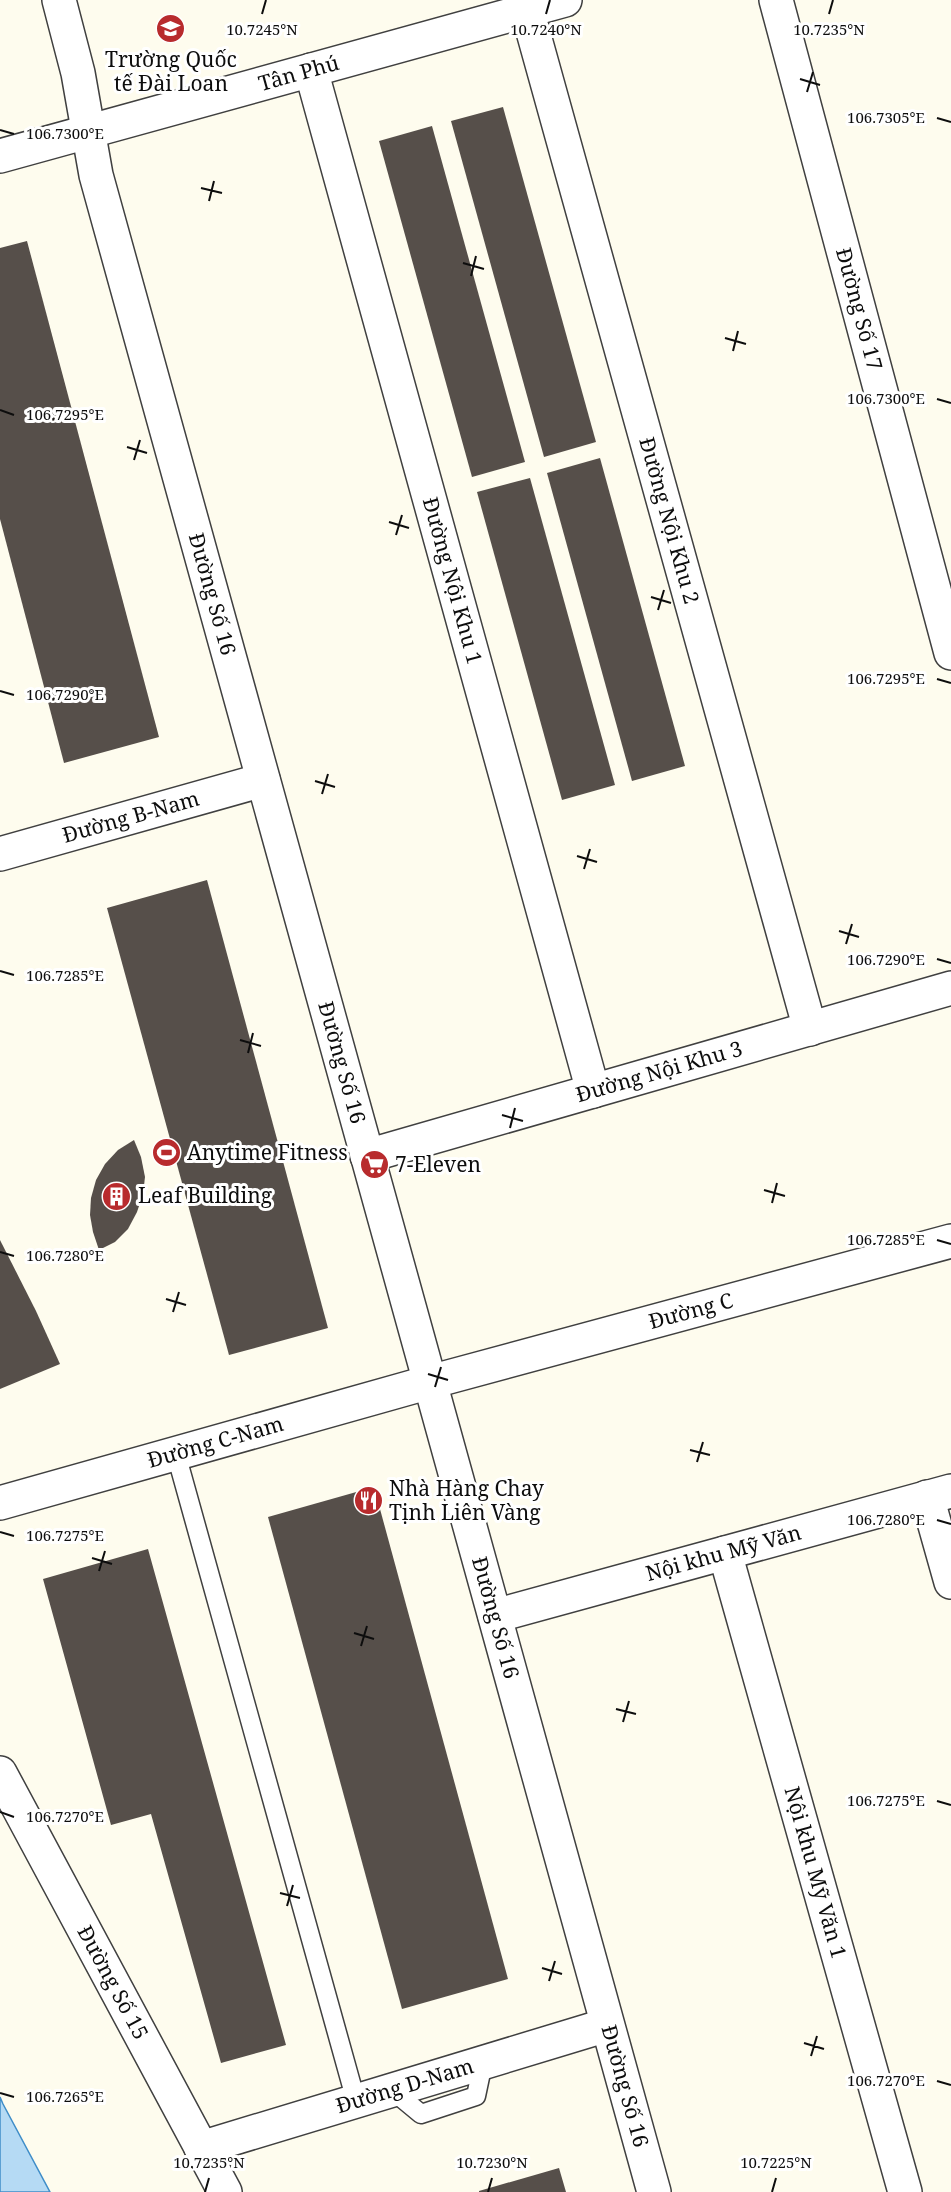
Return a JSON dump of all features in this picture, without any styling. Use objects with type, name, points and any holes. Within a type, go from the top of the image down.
[{"type":"street","name":"Đường Số 16","points":[[58,0],[78,73],[96,175],[654,2192]]},
{"type":"street","name":"Tân Phú","points":[[0,156],[565,0]]},
{"type":"street","name":"Đường Số 17","points":[[776,0],[949,639]]},
{"type":"street","name":"Đường Nội Khu 2","points":[[527,10],[810,1029]]},
{"type":"street","name":"Đường Nội Khu 1","points":[[311,70],[593,1091]]},
{"type":"street","name":"Đường B-Nam","points":[[0,854],[263,780]]},
{"type":"street","name":"Đường Nội Khu 3","points":[[367,1156],[951,988]]},
{"type":"street","name":"Đường C","points":[[430,1382],[951,1241]]},
{"type":"street","name":"Đường C-Nam","points":[[0,1503],[430,1382]]},
{"type":"street","name":"Nội khu Mỹ Văn","points":[[495,1616],[939,1494]]},
{"type":"street","points":[[939,1494],[951,1582]]},
{"type":"street","name":"Nội khu Mỹ Văn 1","points":[[725,1552],[905,2192]]},
{"type":"street","name":"Đường Số 15","points":[[0,1773],[225,2192]]},
{"type":"street","name":"Đường D-Nam","points":[[201,2148],[608,2025]]},
{"type":"lane","points":[[177,1454],[356,2101]]},
{"type":"water","points":[[0,2097],[3,2104],[50,2192],[0,2192]]},
{"type":"building","points":[[503,107],[596,442],[544,457],[451,121]]},
{"type":"building","points":[[432,126],[525,462],[472,477],[379,141]]},
{"type":"building","points":[[27,241],[159,737],[64,763],[0,519],[0,248]]},
{"type":"building","points":[[600,458],[685,766],[632,781],[547,473]]},
{"type":"building","points":[[530,478],[615,785],[562,800],[477,492]]},
{"type":"building","points":[[207,880],[328,1328],[229,1355],[107,908]]},
{"type":"building","name":"Leaf Building","points":[[134,1140],[141,1157],[145,1177],[143,1194],[128,1229],[115,1242],[99,1250],[90,1215],[91,1198],[96,1180],[105,1164],[118,1150]]},
{"type":"building","points":[[0,1240],[60,1364],[0,1389]]},
{"type":"building","points":[[374,1487],[508,1979],[402,2009],[268,1517]]},
{"type":"building","points":[[148,1549],[286,2045],[221,2063],[151,1814],[111,1825],[43,1579]]},
{"type":"building","points":[[559,2168],[566,2192],[479,2192],[479,2191]]},
{"type":"place","name":"Trường Quốc tế Đài Loan","points":[[171,29]]},
{"type":"place","name":"Anytime Fitness","points":[[166,1153]]},
{"type":"place","name":"7-Eleven","points":[[374,1165]]},
{"type":"place","name":"Leaf Building","points":[[117,1196]]},
{"type":"place","name":"Nhà Hàng Chay Tịnh Liên Vàng","points":[[368,1501]]}]
